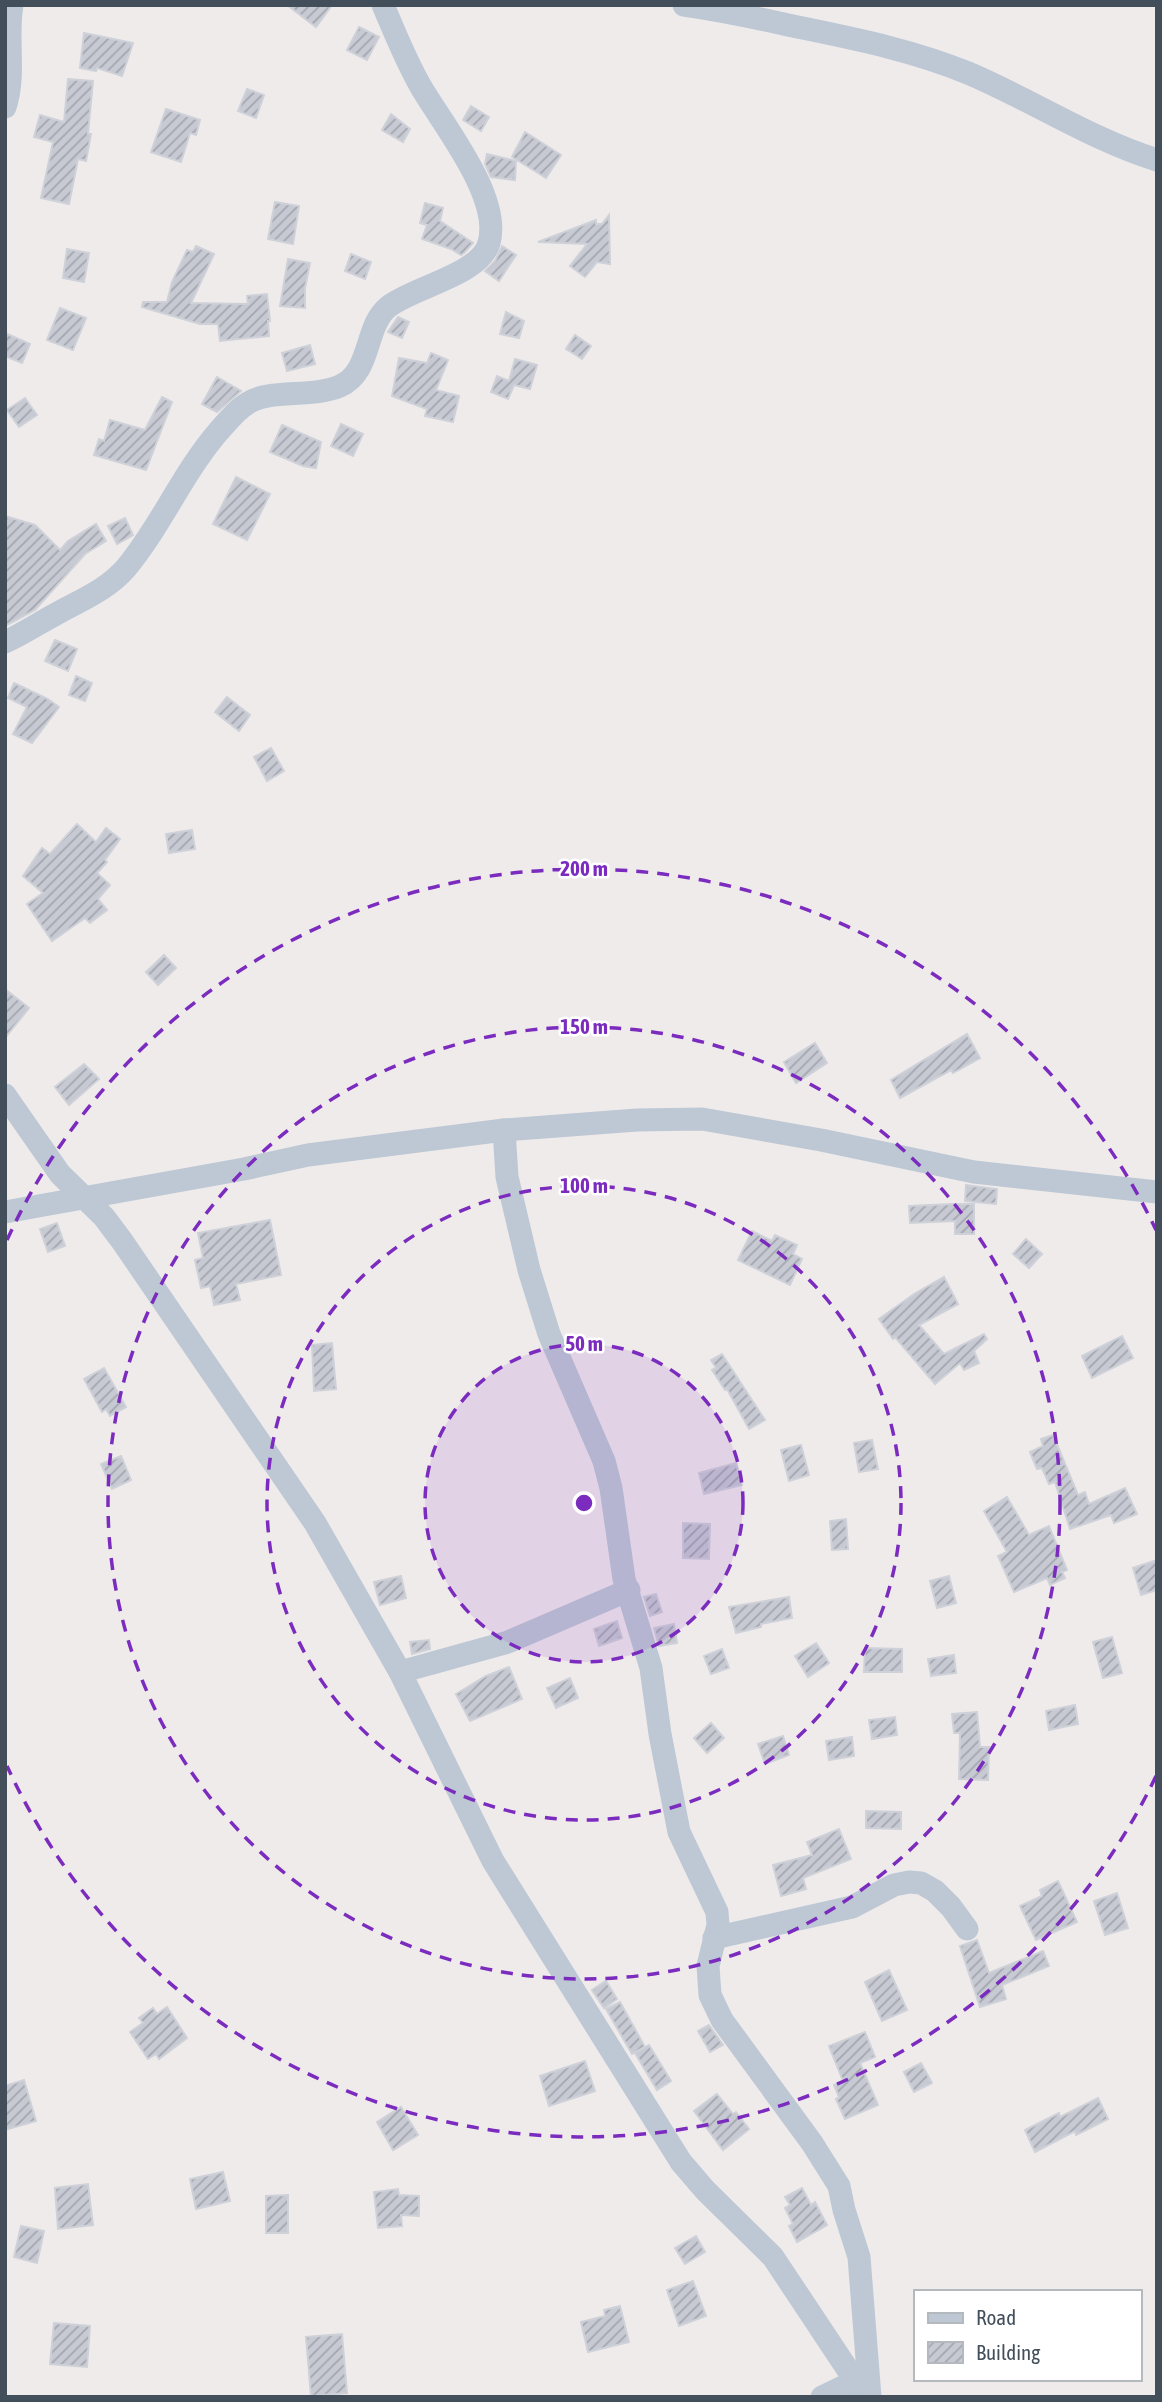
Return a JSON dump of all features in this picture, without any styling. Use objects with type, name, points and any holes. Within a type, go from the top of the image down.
[{"type":"street","points":[[5,107],[12,63],[9,23],[12,5]]},
{"type":"street","points":[[5,642],[114,581],[136,555],[201,452],[239,410],[260,397],[326,391],[351,380],[359,368],[380,316],[389,306],[463,270],[486,251],[491,231],[490,219],[471,166],[422,88],[399,45],[383,5]]},
{"type":"street","points":[[684,5],[842,34],[906,51],[969,74],[1105,141],[1157,160]]},
{"type":"street","points":[[5,1094],[60,1174],[122,1241],[308,1513],[400,1672],[493,1861],[681,2162],[705,2190],[773,2257],[864,2392]]},
{"type":"street","points":[[5,1212],[244,1169],[309,1154],[504,1130],[637,1120],[702,1119],[785,1133],[974,1172],[1157,1192]]},
{"type":"street","points":[[504,1130],[507,1177],[529,1270],[549,1334],[604,1461],[611,1488],[624,1579],[651,1668],[678,1832],[717,1912],[718,1925],[708,1966],[710,1995],[722,2020],[812,2143],[839,2186],[859,2257],[864,2392]]},
{"type":"street","points":[[400,1672],[508,1642],[629,1590]]},
{"type":"street","points":[[715,1938],[852,1907],[894,1885],[909,1882],[921,1883],[935,1891],[967,1929]]},
{"type":"street","points":[[822,2397],[864,2392]]},
{"type":"building","points":[[287,5],[332,5],[316,27]]},
{"type":"building","points":[[359,27],[379,37],[367,60],[347,50]]},
{"type":"building","points":[[84,33],[133,43],[122,76],[97,68],[96,71],[80,68]]},
{"type":"building","points":[[68,79],[93,81],[88,134],[91,134],[86,161],[78,159],[69,204],[41,198],[53,142],[34,137],[40,115],[64,122]]},
{"type":"building","points":[[247,89],[264,95],[256,118],[238,111]]},
{"type":"building","points":[[471,106],[489,117],[481,131],[463,120]]},
{"type":"building","points":[[166,109],[200,120],[196,135],[190,133],[181,162],[151,152]]},
{"type":"building","points":[[391,114],[410,129],[403,142],[382,130]]},
{"type":"building","points":[[525,132],[561,155],[546,178],[512,157]]},
{"type":"building","points":[[487,154],[516,161],[515,180],[491,177],[485,164]]},
{"type":"building","points":[[275,202],[299,206],[293,244],[268,239]]},
{"type":"building","points":[[425,203],[443,208],[440,221],[473,243],[464,253],[461,255],[422,239],[427,225],[420,223]]},
{"type":"building","points":[[609,215],[610,264],[597,262],[585,277],[570,266],[587,244],[538,242],[596,220],[596,224],[602,224]]},
{"type":"building","points":[[196,246],[214,254],[191,303],[248,304],[247,296],[267,294],[269,336],[220,341],[218,324],[200,324],[142,307],[143,302],[167,302],[172,282],[187,250],[193,252]]},
{"type":"building","points":[[502,246],[516,255],[499,281],[485,271],[495,261]]},
{"type":"building","points":[[67,249],[89,253],[84,282],[63,278]]},
{"type":"building","points":[[351,254],[371,262],[365,279],[345,271]]},
{"type":"building","points":[[288,259],[310,263],[305,288],[305,308],[280,306]]},
{"type":"building","points":[[60,308],[86,318],[73,350],[47,340]]},
{"type":"building","points":[[506,312],[524,321],[519,338],[500,334]]},
{"type":"building","points":[[398,317],[409,322],[402,338],[388,332]]},
{"type":"building","points":[[5,333],[30,344],[22,363],[5,356]]},
{"type":"building","points":[[575,335],[591,346],[582,359],[566,349]]},
{"type":"building","points":[[310,345],[315,364],[287,371],[282,353]]},
{"type":"building","points":[[431,353],[448,360],[436,390],[459,396],[453,422],[425,416],[427,409],[392,396],[399,358],[427,363]]},
{"type":"building","points":[[515,359],[537,365],[530,389],[514,385],[508,399],[491,392],[497,376],[509,381]]},
{"type":"building","points":[[217,377],[241,391],[217,412],[202,404]]},
{"type":"building","points":[[162,397],[172,402],[146,470],[94,455],[99,439],[104,441],[110,420],[145,430]]},
{"type":"building","points":[[25,398],[37,415],[19,427],[7,410]]},
{"type":"building","points":[[341,424],[363,434],[353,456],[331,446]]},
{"type":"building","points":[[282,425],[321,442],[316,468],[303,466],[270,452]]},
{"type":"building","points":[[236,477],[270,494],[247,540],[213,524]]},
{"type":"building","points":[[5,516],[35,525],[60,550],[68,541],[96,524],[106,541],[85,554],[35,610],[5,626]]},
{"type":"building","points":[[125,518],[133,535],[117,544],[108,526]]},
{"type":"building","points":[[55,640],[77,649],[68,671],[45,661]]},
{"type":"building","points":[[76,676],[92,683],[85,701],[69,695]]},
{"type":"building","points":[[14,683],[59,707],[32,743],[13,734],[27,707],[8,698]]},
{"type":"building","points":[[227,697],[250,715],[239,731],[215,712]]},
{"type":"building","points":[[271,748],[284,771],[267,781],[254,757]]},
{"type":"building","points":[[77,824],[96,842],[106,828],[120,839],[105,860],[107,862],[97,873],[110,885],[98,899],[107,910],[90,923],[85,918],[52,941],[27,904],[43,893],[23,876],[42,848],[50,854]]},
{"type":"building","points":[[192,830],[195,849],[169,853],[166,834]]},
{"type":"building","points":[[164,955],[176,968],[158,985],[146,972]]},
{"type":"building","points":[[5,989],[29,1008],[5,1038]]},
{"type":"building","points":[[967,1034],[980,1058],[953,1073],[951,1070],[900,1098],[891,1080]]},
{"type":"building","points":[[815,1043],[827,1063],[796,1083],[784,1062]]},
{"type":"building","points":[[84,1064],[99,1079],[69,1105],[55,1087]]},
{"type":"building","points":[[966,1185],[997,1189],[996,1204],[965,1201]]},
{"type":"building","points":[[974,1204],[974,1234],[955,1234],[955,1221],[910,1223],[909,1206]]},
{"type":"building","points":[[270,1220],[281,1275],[236,1284],[240,1300],[214,1305],[210,1286],[201,1288],[195,1260],[203,1258],[198,1233]]},
{"type":"building","points":[[57,1223],[65,1246],[48,1252],[40,1229]]},
{"type":"building","points":[[752,1231],[772,1241],[775,1235],[797,1245],[793,1254],[802,1259],[790,1285],[738,1260]]},
{"type":"building","points":[[1026,1239],[1042,1254],[1029,1268],[1013,1254]]},
{"type":"building","points":[[944,1277],[958,1304],[919,1325],[944,1354],[984,1334],[987,1339],[974,1351],[979,1363],[964,1370],[960,1363],[935,1384],[895,1337],[893,1339],[879,1319]]},
{"type":"building","points":[[1122,1336],[1133,1358],[1092,1378],[1082,1356]]},
{"type":"building","points":[[332,1343],[336,1389],[314,1391],[312,1345]]},
{"type":"building","points":[[722,1354],[765,1420],[749,1429],[727,1389],[725,1390],[712,1370],[716,1368],[711,1360]]},
{"type":"building","points":[[104,1368],[126,1407],[110,1416],[106,1409],[102,1412],[84,1379]]},
{"type":"building","points":[[1053,1435],[1078,1495],[1085,1492],[1089,1504],[1125,1488],[1137,1514],[1114,1523],[1111,1515],[1070,1529],[1055,1482],[1049,1484],[1042,1468],[1037,1469],[1030,1452],[1043,1446],[1041,1439]]},
{"type":"building","points":[[872,1440],[878,1469],[859,1472],[854,1443]]},
{"type":"building","points":[[801,1445],[809,1475],[789,1481],[781,1450]]},
{"type":"building","points":[[121,1456],[131,1480],[112,1489],[101,1464]]},
{"type":"building","points":[[736,1463],[742,1485],[704,1494],[699,1473]]},
{"type":"building","points":[[1007,1497],[1029,1535],[1049,1526],[1067,1570],[1062,1572],[1065,1578],[1050,1585],[1047,1578],[1014,1592],[998,1556],[1007,1552],[984,1511]]},
{"type":"building","points":[[846,1519],[848,1549],[832,1550],[830,1521]]},
{"type":"building","points":[[683,1523],[710,1524],[709,1559],[683,1558]]},
{"type":"building","points":[[1157,1560],[1157,1590],[1141,1595],[1133,1568]]},
{"type":"building","points":[[401,1576],[406,1598],[380,1605],[374,1582]]},
{"type":"building","points":[[949,1576],[956,1603],[937,1608],[930,1581]]},
{"type":"building","points":[[656,1594],[662,1612],[650,1616],[644,1597]]},
{"type":"building","points":[[789,1597],[792,1618],[761,1624],[761,1627],[736,1633],[729,1607]]},
{"type":"building","points":[[617,1621],[622,1638],[599,1646],[594,1629]]},
{"type":"building","points":[[674,1624],[677,1643],[659,1646],[654,1628]]},
{"type":"building","points":[[1112,1637],[1122,1673],[1103,1678],[1093,1642]]},
{"type":"building","points":[[429,1640],[430,1649],[412,1654],[410,1642]]},
{"type":"building","points":[[816,1643],[829,1663],[808,1677],[795,1656]]},
{"type":"building","points":[[865,1648],[902,1649],[902,1672],[864,1672]]},
{"type":"building","points":[[722,1649],[729,1668],[711,1674],[704,1656]]},
{"type":"building","points":[[954,1655],[956,1673],[931,1676],[928,1659]]},
{"type":"building","points":[[509,1667],[522,1699],[470,1721],[456,1694],[486,1676]]},
{"type":"building","points":[[570,1678],[578,1698],[556,1708],[547,1688]]},
{"type":"building","points":[[1075,1705],[1078,1724],[1049,1730],[1046,1711]]},
{"type":"building","points":[[977,1712],[980,1747],[989,1747],[988,1780],[959,1779],[960,1733],[954,1733],[952,1714]]},
{"type":"building","points":[[895,1717],[897,1735],[872,1739],[869,1720]]},
{"type":"building","points":[[711,1723],[724,1738],[707,1753],[694,1738]]},
{"type":"building","points":[[783,1736],[789,1755],[765,1764],[758,1744]]},
{"type":"building","points":[[852,1737],[854,1756],[829,1760],[826,1741]]},
{"type":"building","points":[[866,1811],[901,1812],[901,1829],[866,1828]]},
{"type":"building","points":[[839,1829],[851,1859],[803,1878],[806,1889],[781,1896],[773,1865],[812,1855],[807,1842]]},
{"type":"building","points":[[1058,1881],[1077,1922],[1036,1940],[1020,1906],[1042,1896],[1040,1890]]},
{"type":"building","points":[[1117,1893],[1128,1928],[1105,1935],[1094,1901]]},
{"type":"building","points":[[977,1940],[989,1973],[1043,1951],[1049,1966],[1002,1985],[1006,1999],[980,2007],[960,1946]]},
{"type":"building","points":[[889,1970],[907,2010],[882,2021],[865,1982]]},
{"type":"building","points":[[606,1981],[617,1999],[604,2008],[592,1990]]},
{"type":"building","points":[[620,2002],[645,2047],[632,2054],[606,2009]]},
{"type":"building","points":[[167,2007],[187,2038],[159,2059],[156,2054],[148,2059],[130,2032],[143,2023],[139,2018],[153,2008],[157,2014]]},
{"type":"building","points":[[709,2025],[723,2045],[710,2052],[698,2031]]},
{"type":"building","points":[[865,2032],[875,2057],[860,2063],[878,2105],[845,2119],[836,2099],[839,2097],[834,2085],[843,2081],[829,2046]]},
{"type":"building","points":[[649,2045],[671,2081],[657,2090],[635,2053]]},
{"type":"building","points":[[585,2061],[595,2091],[549,2106],[540,2076]]},
{"type":"building","points":[[921,2063],[932,2083],[914,2092],[904,2072]]},
{"type":"building","points":[[24,2080],[36,2121],[5,2130],[5,2086]]},
{"type":"building","points":[[717,2094],[749,2129],[723,2150],[694,2111]]},
{"type":"building","points":[[1098,2098],[1108,2119],[1076,2135],[1075,2131],[1035,2152],[1025,2130],[1059,2113],[1060,2117]]},
{"type":"building","points":[[401,2107],[418,2135],[393,2150],[377,2122]]},
{"type":"building","points":[[223,2172],[230,2201],[196,2209],[190,2179]]},
{"type":"building","points":[[88,2184],[93,2225],[58,2229],[55,2188]]},
{"type":"building","points":[[802,2188],[811,2205],[815,2202],[827,2225],[797,2242],[789,2226],[793,2224],[785,2208],[790,2205],[785,2197]]},
{"type":"building","points":[[398,2189],[399,2195],[419,2196],[419,2216],[401,2215],[402,2226],[378,2228],[374,2192]]},
{"type":"building","points":[[288,2195],[288,2233],[266,2233],[266,2196]]},
{"type":"building","points":[[21,2226],[44,2231],[37,2263],[14,2257]]},
{"type":"building","points":[[696,2236],[705,2252],[685,2264],[675,2248]]},
{"type":"building","points":[[693,2281],[706,2316],[679,2326],[667,2290]]},
{"type":"building","points":[[620,2306],[629,2342],[588,2352],[581,2322],[605,2316],[604,2310]]},
{"type":"building","points":[[54,2323],[90,2326],[87,2367],[50,2364]]},
{"type":"building","points":[[342,2334],[347,2393],[311,2396],[306,2337]]}]
